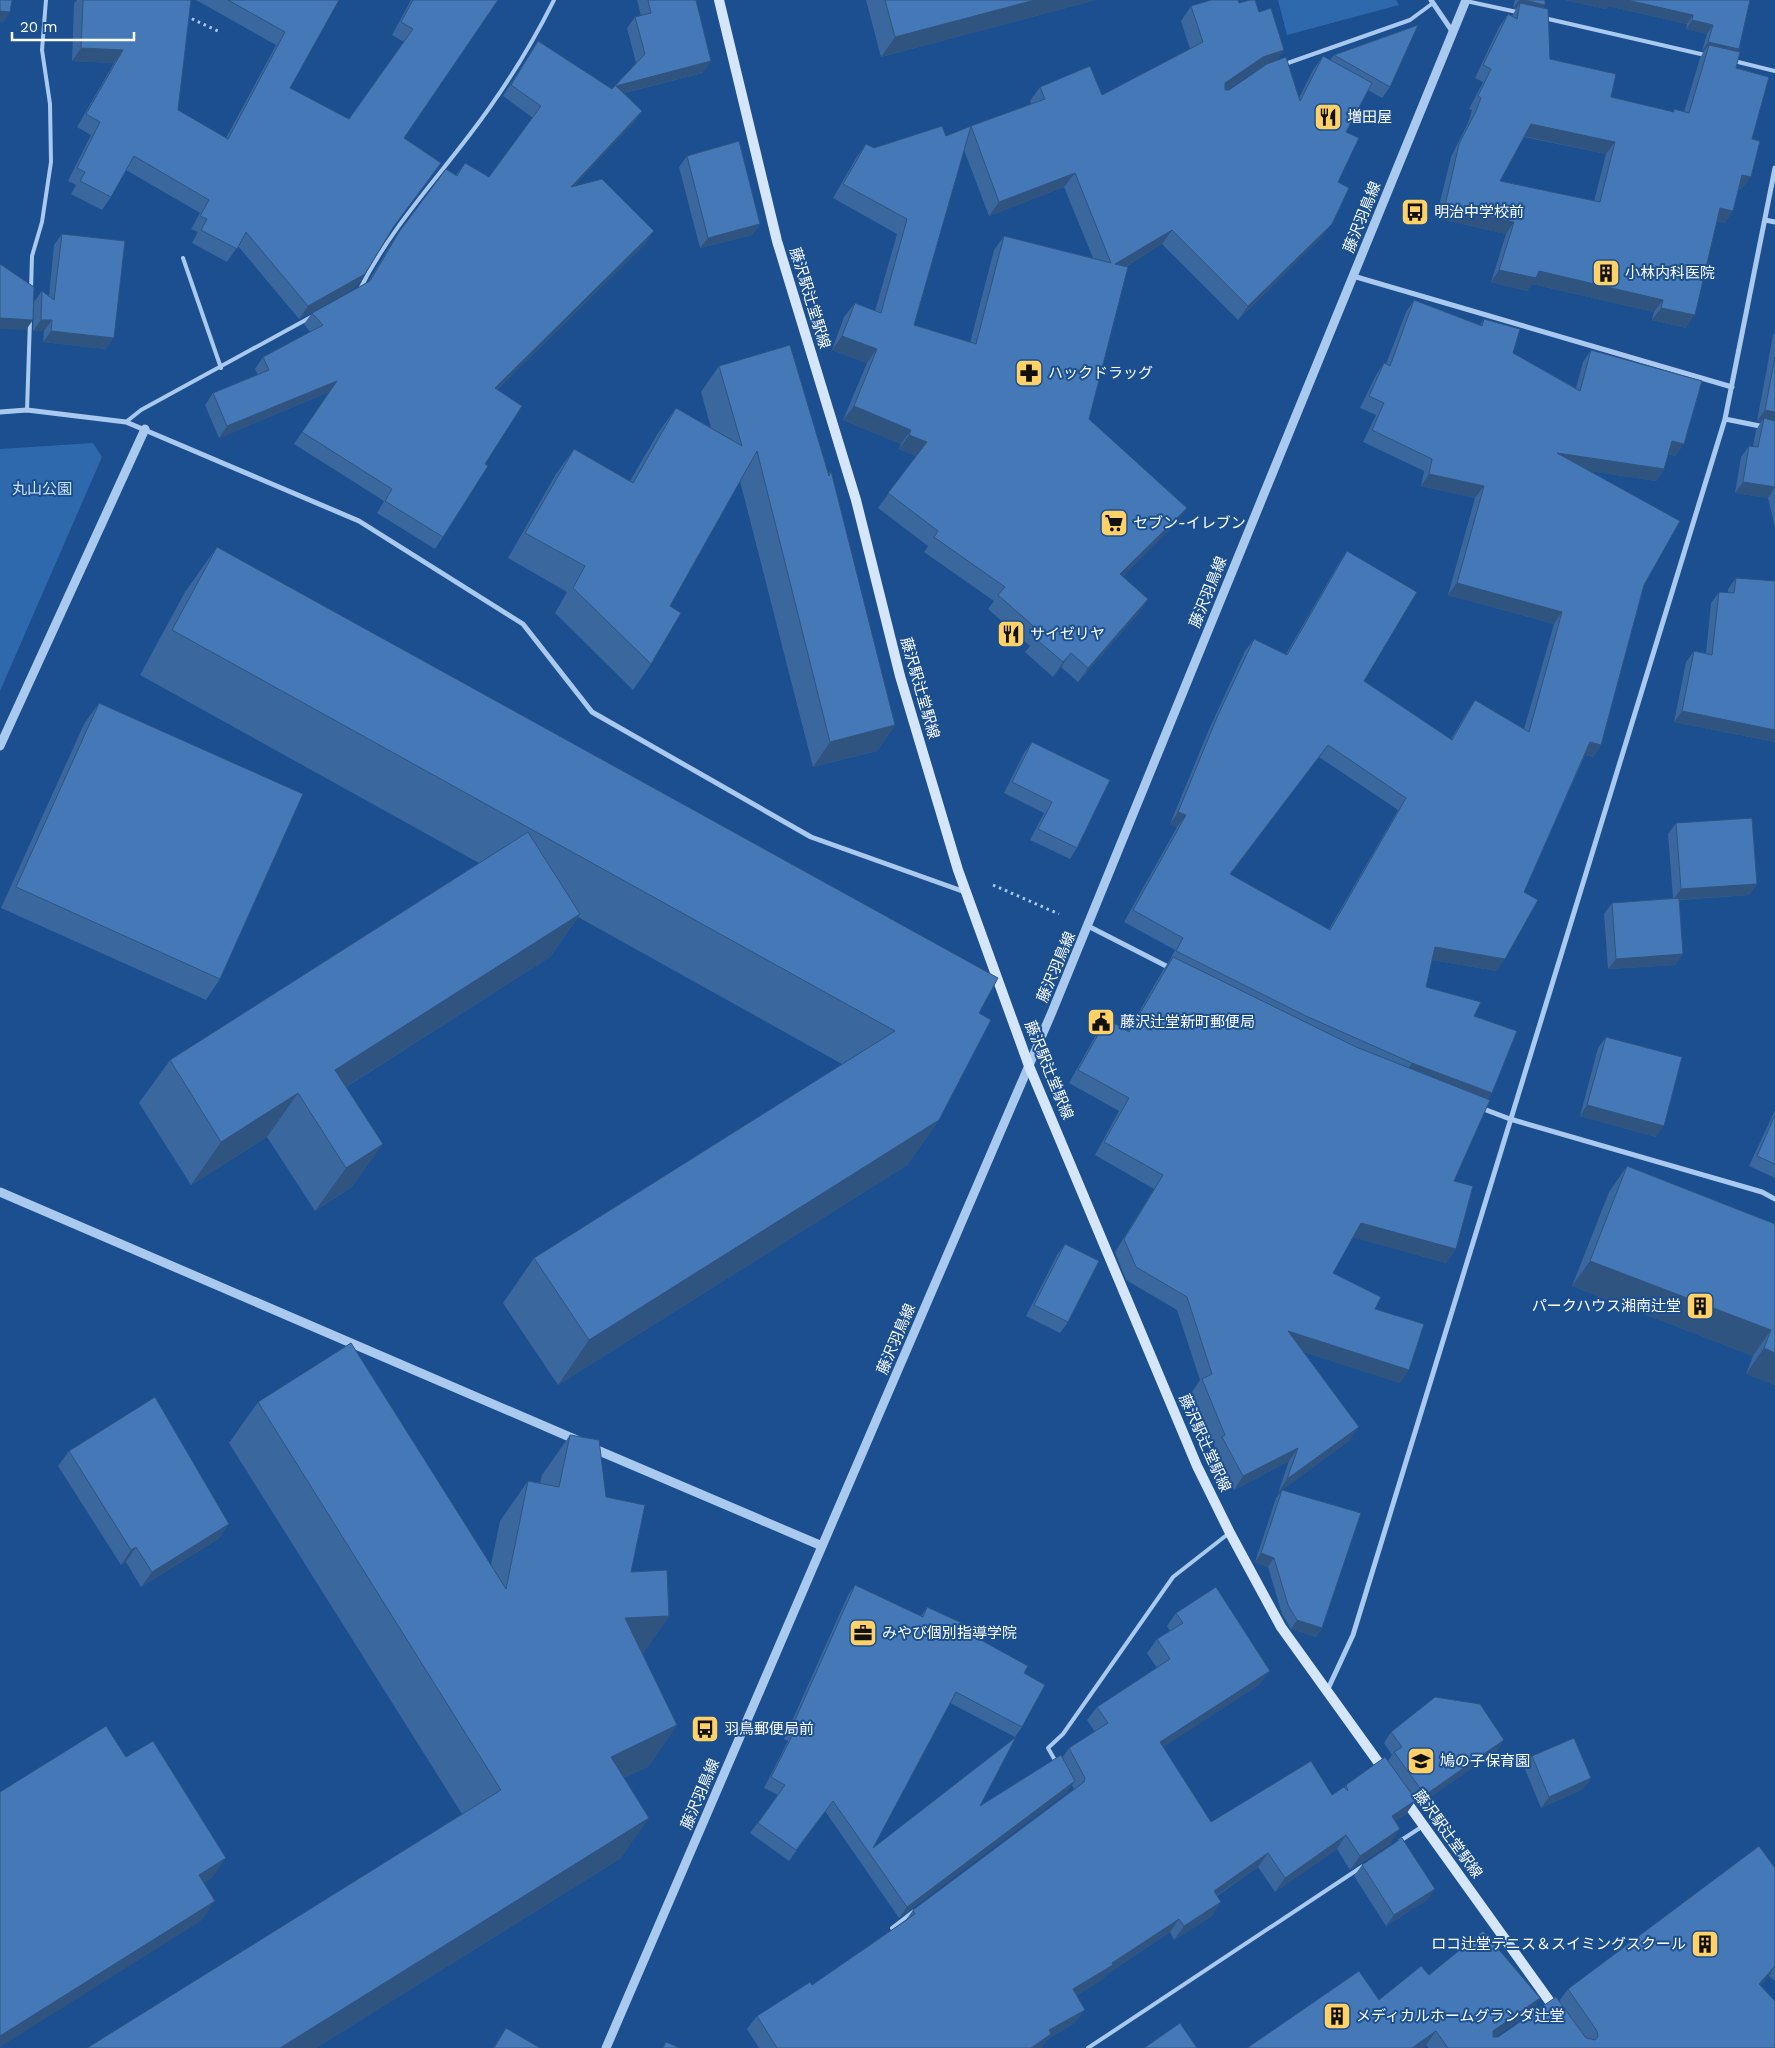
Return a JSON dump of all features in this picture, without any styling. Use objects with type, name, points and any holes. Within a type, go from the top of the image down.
[{"type":"main road","name":"藤沢駅辻堂駅線","points":[[719,0],[777,241],[856,500],[900,676],[958,870],[1029,1066],[1196,1466],[1281,1628],[1424,1826],[1547,2006],[1566,2025]]},
{"type":"street","name":"藤沢羽鳥線","points":[[606,2048],[1088,926],[1466,0]]},
{"type":"street","points":[[1432,2],[1452,31]]},
{"type":"street","points":[[1327,1691],[1353,1636],[1725,419],[1775,168]]},
{"type":"street","points":[[1765,220],[1775,222]]},
{"type":"street","points":[[1352,276],[1732,387]]},
{"type":"street","points":[[0,412],[27,410],[126,422],[360,521],[523,624],[592,712],[811,837],[966,892]]},
{"type":"street","points":[[1725,419],[1775,429]]},
{"type":"street","points":[[0,746],[145,429]]},
{"type":"street","points":[[1088,926],[1179,972]]},
{"type":"street","points":[[1473,1105],[1510,1119],[1762,1192],[1775,1199]]},
{"type":"street","points":[[0,1192],[822,1546]]},
{"type":"lane","points":[[31,294],[32,256],[42,222],[51,162],[50,104],[42,50],[46,0]]},
{"type":"lane","points":[[359,290],[374,260],[404,216],[489,108],[531,46],[554,0]]},
{"type":"lane","points":[[1466,0],[1523,13]]},
{"type":"lane","points":[[1282,65],[1410,20],[1432,2]]},
{"type":"lane","points":[[1542,18],[1707,55]]},
{"type":"lane","points":[[1726,60],[1775,71]]},
{"type":"lane","points":[[183,258],[220,368]]},
{"type":"lane","points":[[27,410],[30,312]]},
{"type":"lane","points":[[126,422],[141,410],[316,315]]},
{"type":"lane","points":[[1060,1771],[1048,1748],[1063,1734],[1173,1577],[1230,1533]]},
{"type":"lane","points":[[1399,1842],[1424,1826]]},
{"type":"lane","points":[[1088,2048],[1366,1864]]},
{"type":"lane","points":[[892,1928],[922,1905]]},
{"type":"path","points":[[179,12],[220,32]]},
{"type":"path","points":[[958,870],[1059,914]]},
{"type":"green space","points":[[1278,0],[1396,0],[1399,5],[1287,35]]},
{"type":"green space","name":"丸山公園","points":[[93,443],[102,457],[0,691],[0,449]]},
{"type":"building","points":[[0,0],[12,0],[10,12],[0,11]]},
{"type":"building","points":[[83,0],[191,0],[178,110],[228,139],[285,32],[228,0],[339,0],[290,88],[349,119],[413,29],[401,22],[413,0],[498,0],[404,138],[441,163],[394,226],[365,274],[308,306],[246,232],[237,249],[201,230],[207,219],[200,216],[209,200],[134,156],[111,197],[80,181],[85,172],[77,168],[100,122],[86,114],[123,50],[81,48]]},
{"type":"building","points":[[648,0],[696,0],[711,61],[616,86],[642,111],[571,187],[602,179],[654,231],[495,388],[522,406],[485,464],[488,466],[443,537],[385,501],[392,489],[302,432],[337,381],[227,426],[213,393],[269,370],[263,357],[323,325],[312,313],[370,281],[399,232],[446,169],[457,176],[465,163],[489,177],[541,106],[511,85],[538,41],[612,89],[645,54],[635,17],[651,13]]},
{"type":"building","points":[[885,0],[1035,0],[895,37]]},
{"type":"building","points":[[1211,0],[1238,0],[1239,3],[1255,0],[1259,12],[1271,8],[1284,50],[1263,57],[1225,83],[1225,90],[1229,90],[1267,64],[1286,57],[1300,101],[1323,56],[1372,83],[1346,132],[1359,138],[1338,182],[1349,188],[1332,224],[1248,306],[1172,230],[1115,264],[1128,267],[1089,419],[1187,508],[1120,574],[1148,599],[1088,668],[1071,653],[1063,662],[1035,638],[1040,632],[998,595],[1005,587],[934,537],[938,531],[888,493],[927,442],[909,435],[911,430],[854,406],[877,349],[842,336],[855,303],[881,313],[907,219],[843,184],[866,144],[874,148],[942,126],[946,136],[971,126],[1045,99],[1040,87],[1090,66],[1102,95],[1203,42],[1191,6]],"holes":[[[971,126],[999,202],[1075,173],[1111,263],[1004,236],[976,344],[914,325]]]},
{"type":"building","points":[[1524,0],[1545,0],[1545,5]]},
{"type":"building","points":[[1627,0],[1750,0],[1739,49],[1708,42],[1713,25],[1692,20],[1693,15]]},
{"type":"building","points":[[1520,3],[1548,9],[1550,59],[1616,74],[1611,97],[1674,112],[1674,109],[1689,113],[1709,45],[1740,52],[1736,68],[1769,77],[1752,139],[1760,141],[1751,177],[1742,175],[1733,211],[1720,208],[1695,315],[1661,308],[1663,300],[1539,271],[1536,278],[1499,270],[1514,222],[1445,206],[1459,144],[1476,111],[1481,98],[1478,96],[1491,69],[1483,65],[1508,14],[1517,19]],"holes":[[[1531,124],[1615,142],[1600,202],[1500,181]]]},
{"type":"building","points":[[1418,25],[1390,87],[1334,55]]},
{"type":"building","points":[[739,141],[760,224],[708,238],[687,156]]},
{"type":"building","points":[[62,234],[125,241],[114,338],[51,331],[52,320],[41,320],[42,291],[54,300]]},
{"type":"building","points":[[0,264],[34,287],[33,320],[0,318]]},
{"type":"building","points":[[1414,300],[1482,326],[1484,319],[1520,329],[1513,353],[1580,391],[1591,350],[1702,381],[1684,444],[1672,441],[1664,469],[1557,453],[1680,521],[1644,585],[1601,745],[1590,742],[1524,892],[1538,900],[1505,959],[1435,947],[1426,987],[1481,1002],[1474,1016],[1517,1031],[1492,1093],[1412,1063],[1306,1016],[1176,951],[1183,938],[1133,910],[1186,815],[1178,812],[1218,715],[1254,639],[1287,655],[1347,551],[1417,592],[1364,681],[1452,740],[1475,700],[1529,732],[1562,612],[1457,583],[1484,486],[1429,474],[1432,459],[1372,430],[1384,403],[1369,396],[1384,363],[1390,366]],"holes":[[[1328,745],[1406,798],[1330,930],[1230,874]]]},
{"type":"building","points":[[790,345],[829,476],[831,471],[895,725],[830,742],[757,451],[670,606],[681,613],[651,664],[573,588],[585,566],[525,533],[574,449],[633,483],[676,408],[742,446],[719,366]]},
{"type":"building","points":[[1775,357],[1775,412],[1765,410]]},
{"type":"building","points":[[1764,418],[1775,421],[1775,487],[1743,482],[1749,446],[1758,447]]},
{"type":"building","points":[[217,547],[998,978],[979,1013],[991,1020],[939,1120],[589,1340],[534,1258],[895,1031],[172,630]]},
{"type":"building","points":[[1736,578],[1775,581],[1775,730],[1682,711],[1694,651],[1712,655],[1719,592],[1734,593]]},
{"type":"building","points":[[99,703],[303,794],[220,979],[16,887]]},
{"type":"building","points":[[1032,742],[1110,780],[1077,848],[1038,829],[1052,802],[1012,782]]},
{"type":"building","points":[[1752,818],[1757,884],[1681,889],[1676,823]]},
{"type":"building","points":[[528,832],[580,914],[335,1070],[383,1144],[346,1168],[298,1093],[221,1142],[170,1060]]},
{"type":"building","points":[[1679,898],[1683,954],[1616,959],[1612,903]]},
{"type":"building","points":[[1173,957],[1356,1047],[1490,1100],[1454,1181],[1473,1186],[1456,1249],[1361,1223],[1333,1273],[1381,1297],[1375,1309],[1424,1324],[1409,1370],[1288,1331],[1359,1427],[1287,1479],[1298,1448],[1243,1476],[1222,1437],[1225,1435],[1202,1379],[1212,1374],[1187,1297],[1136,1267],[1124,1239],[1163,1175],[1104,1142],[1129,1098],[1078,1070],[1107,1019],[1129,1032]]},
{"type":"building","points":[[1606,1037],[1682,1057],[1664,1126],[1587,1105]]},
{"type":"building","points":[[1775,1115],[1775,1164],[1757,1156]]},
{"type":"building","name":"パークハウス湘南辻堂","points":[[1627,1166],[1775,1224],[1775,1353],[1764,1348],[1771,1330],[1590,1261]]},
{"type":"building","points":[[1065,1244],[1099,1261],[1068,1322],[1034,1305]]},
{"type":"building","points":[[351,1343],[506,1589],[528,1481],[559,1487],[570,1435],[599,1440],[606,1497],[645,1505],[631,1572],[667,1570],[669,1616],[625,1618],[677,1725],[611,1757],[649,1818],[280,2048],[87,2048],[501,1790],[258,1402]]},
{"type":"building","points":[[155,1397],[229,1524],[152,1572],[136,1547],[131,1550],[69,1451]]},
{"type":"building","points":[[1282,1490],[1361,1513],[1322,1628],[1297,1620],[1288,1605],[1274,1558],[1261,1553]]},
{"type":"building","points":[[855,1585],[923,1617],[927,1607],[973,1628],[970,1634],[1028,1666],[1024,1673],[1045,1685],[1022,1727],[956,1692],[873,1848],[1016,1737],[980,1806],[1061,1755],[1075,1781],[907,1907],[833,1801],[796,1850],[758,1823],[785,1785],[771,1777],[795,1730],[791,1729]]},
{"type":"building","points":[[1216,1587],[1270,1671],[1160,1742],[1211,1822],[1311,1761],[1332,1795],[1344,1787],[1348,1791],[1346,1785],[1385,1757],[1416,1800],[1392,1816],[1400,1829],[1360,1856],[1346,1835],[1285,1878],[1268,1853],[1214,1891],[1221,1902],[1184,1926],[1179,1919],[1112,1963],[1113,1965],[1073,1989],[1085,2010],[1049,2030],[1051,2034],[1031,2048],[777,2048],[757,2016],[810,1982],[812,1985],[915,1914],[913,1910],[1084,1782],[1085,1778],[1069,1748],[1108,1723],[1097,1707],[1170,1659],[1157,1639],[1183,1623],[1176,1613]]},
{"type":"building","points":[[1435,1697],[1480,1704],[1504,1740],[1425,1795],[1394,1752],[1402,1747],[1391,1732]]},
{"type":"building","points":[[106,1726],[126,1757],[153,1741],[226,1858],[199,1875],[215,1901],[0,2036],[0,1792]]},
{"type":"building","points":[[1574,1738],[1591,1778],[1549,1797],[1532,1756]]},
{"type":"building","points":[[1402,1838],[1435,1889],[1394,1915],[1362,1865]]},
{"type":"building","points":[[1759,1846],[1775,1868],[1775,1966],[1759,1984],[1775,2001],[1775,2048],[1448,2048],[1436,2031],[1412,2048],[1247,2048],[1359,1971],[1379,2000],[1421,1966],[1429,1975],[1483,1931],[1540,1998],[1493,2031],[1493,2037],[1498,2037],[1556,1997],[1586,2038],[1595,2040],[1598,2037],[1597,2031],[1568,1989]]},
{"type":"building","points":[[1180,2023],[1197,2048],[1144,2048]]},
{"type":"building","points":[[506,2028],[540,2048],[494,2048]]},
{"type":"building","points":[[666,2042],[680,2048],[663,2048]]},
{"type":"place","name":"増田屋","points":[[1328,117]]},
{"type":"place","name":"明治中学校前","points":[[1415,212]]},
{"type":"place","name":"小林内科医院","points":[[1606,273]]},
{"type":"place","name":"ハックドラッグ","points":[[1029,373]]},
{"type":"place","name":"セブン-イレブン","points":[[1114,523]]},
{"type":"place","name":"サイゼリヤ","points":[[1011,634]]},
{"type":"place","name":"藤沢辻堂新町郵便局","points":[[1101,1022]]},
{"type":"place","name":"パークハウス湘南辻堂","points":[[1700,1306]]},
{"type":"place","name":"みやび個別指導学院","points":[[863,1633]]},
{"type":"place","name":"羽鳥郵便局前","points":[[705,1729]]},
{"type":"place","name":"鳩の子保育園","points":[[1421,1761]]},
{"type":"place","name":"ロコ辻堂テニス＆スイミングスクール","points":[[1705,1944]]},
{"type":"place","name":"メディカルホームグランダ辻堂","points":[[1337,2016]]}]
